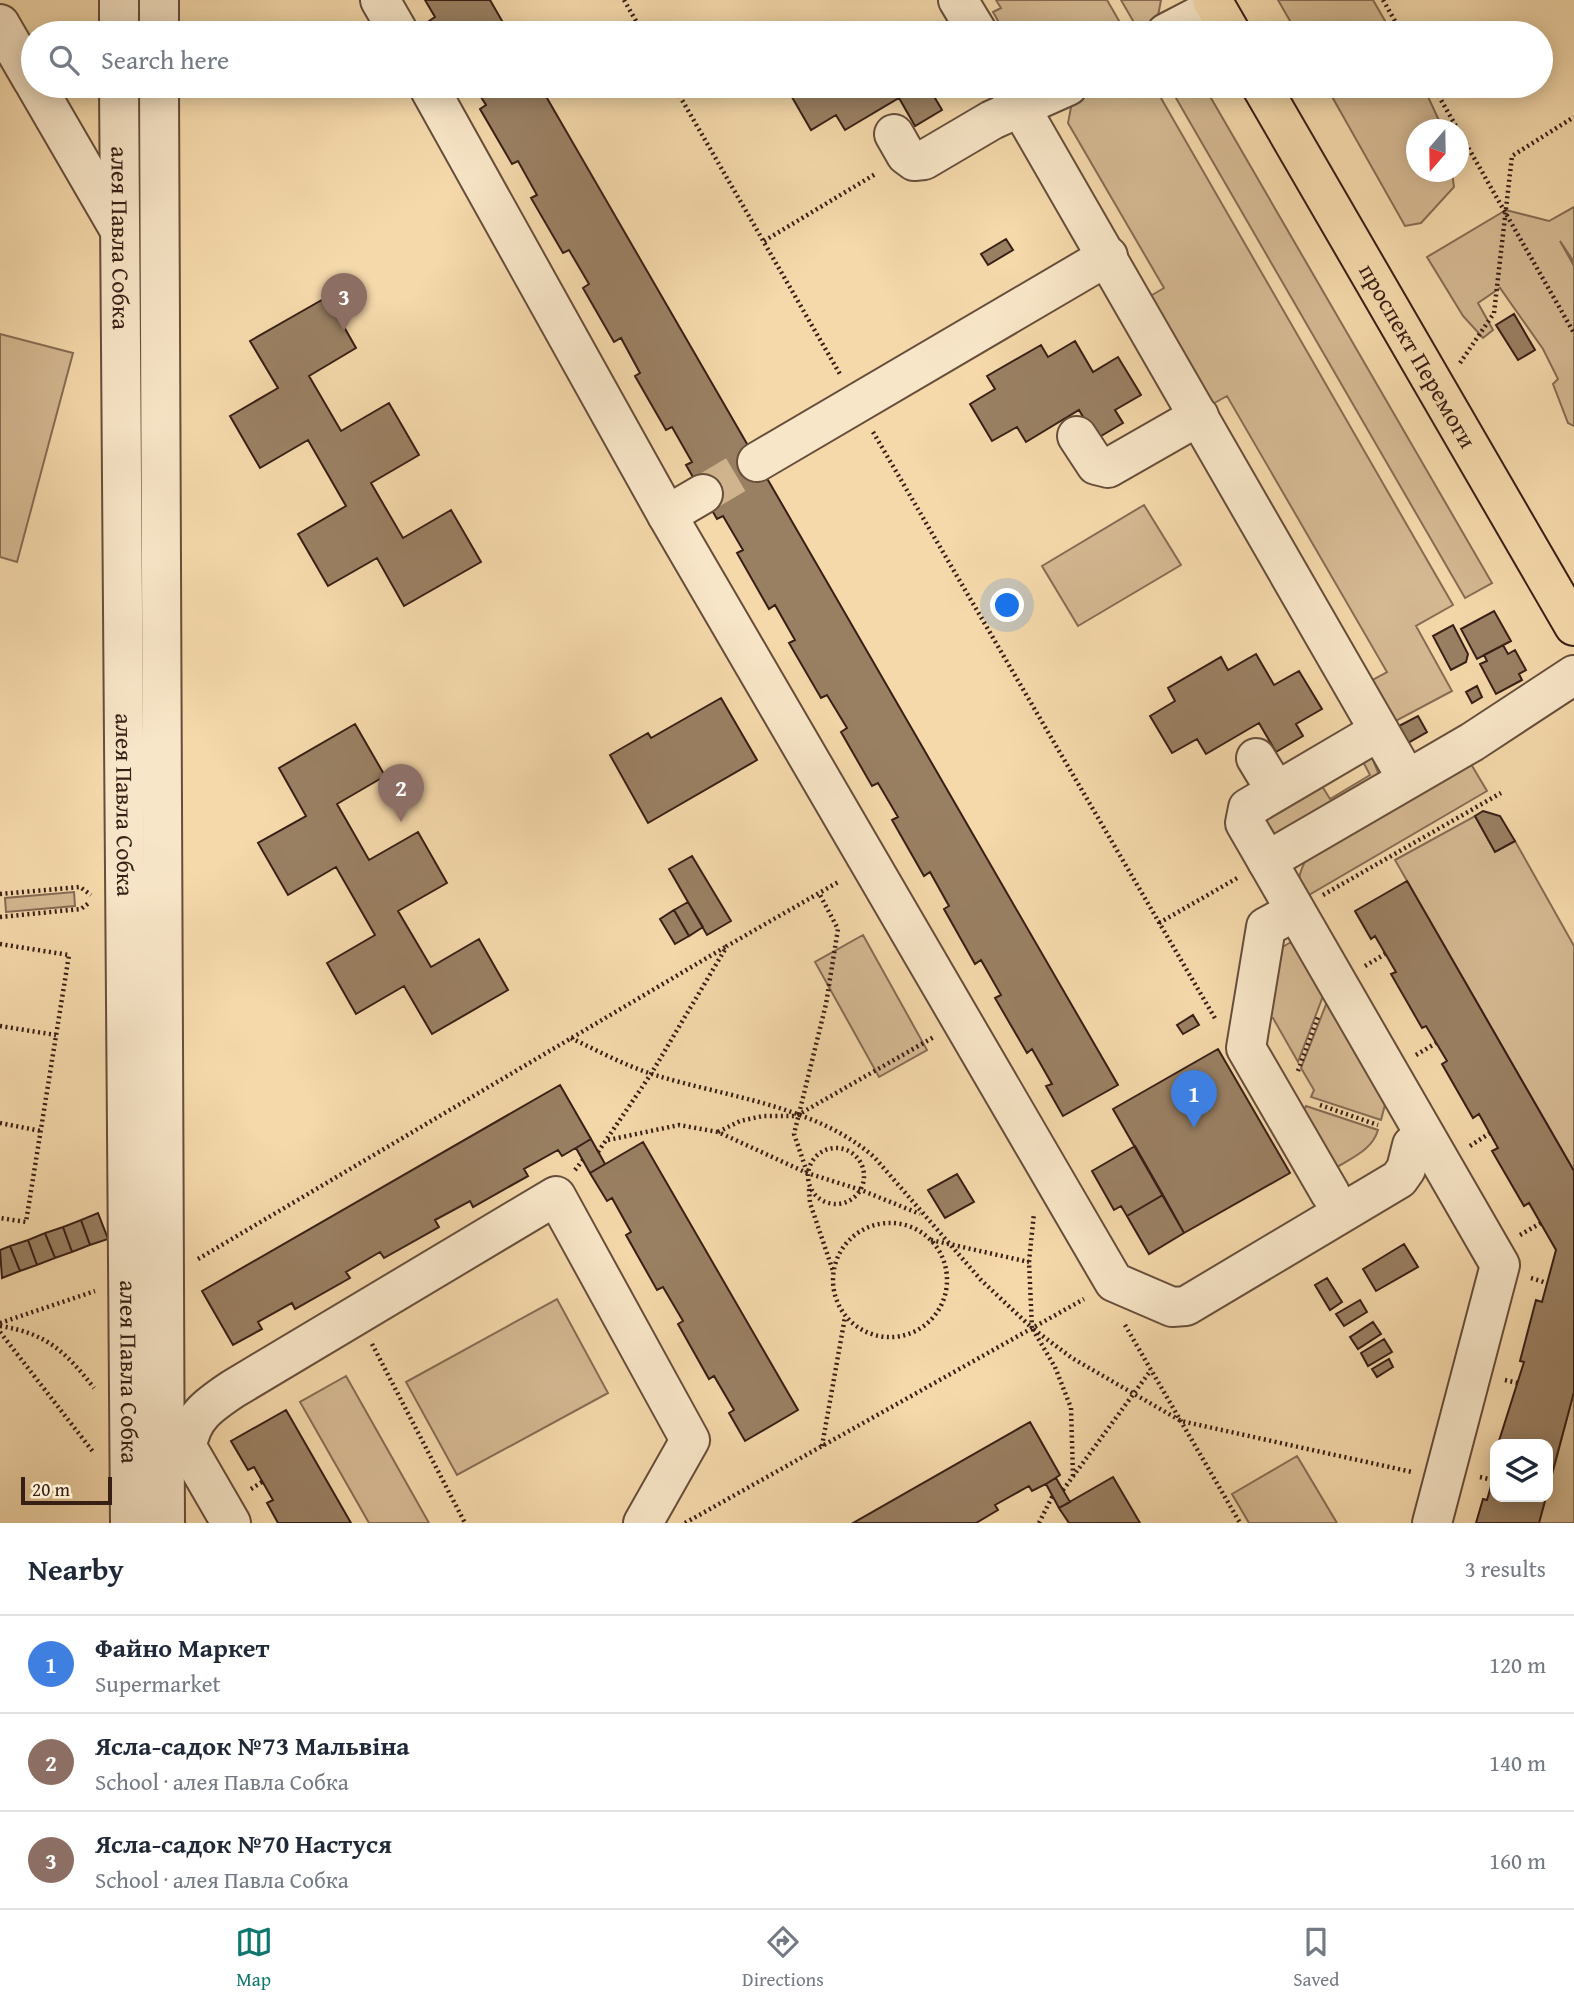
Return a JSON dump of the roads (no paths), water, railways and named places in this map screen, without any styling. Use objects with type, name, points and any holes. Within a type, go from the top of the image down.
[{"type":"main road","name":"проспект Перемоги","points":[[1268,98],[1438,395],[1569,609]]},
{"type":"street","points":[[119,0],[119,21]]},
{"type":"street","points":[[159,0],[159,21]]},
{"type":"street","points":[[380,0],[392,21]]},
{"type":"street","points":[[958,0],[971,21]]},
{"type":"street","points":[[1198,21],[1219,13]]},
{"type":"street","points":[[0,24],[21,60]]},
{"type":"street","points":[[43,98],[120,232]]},
{"type":"street","name":"алея Павла Собка","points":[[119,98],[127,1430],[130,1523]]},
{"type":"street","name":"алея Павла Собка","points":[[159,98],[165,1523]]},
{"type":"street","points":[[435,98],[667,515],[869,864],[1114,1282],[1138,1311]]},
{"type":"street","points":[[900,144],[914,161],[924,160],[992,120],[1014,98]]},
{"type":"street","points":[[1016,98],[1407,779]]},
{"type":"street","points":[[757,462],[1108,256]]},
{"type":"street","points":[[1077,436],[1096,465],[1108,468],[1199,416]]},
{"type":"street","points":[[667,515],[703,494]]},
{"type":"street","points":[[1267,861],[1407,779],[1574,675]]},
{"type":"street","points":[[1380,731],[1248,808],[1244,815],[1249,831],[1333,976],[1420,1141],[1500,1265],[1432,1523]]},
{"type":"street","points":[[1256,758],[1276,792]]},
{"type":"street","points":[[1295,911],[1266,927],[1246,1048],[1283,1098],[1330,1194]]},
{"type":"street","points":[[1138,1311],[1186,1306],[1399,1180],[1420,1141]]},
{"type":"street","points":[[1138,1311],[1420,1141]]},
{"type":"street","points":[[183,1523],[189,1433],[197,1416],[209,1405],[556,1196],[690,1440],[643,1523]]},
{"type":"street","points":[[187,1447],[231,1523]]},
{"type":"tunnel","points":[[703,494],[757,462]]},
{"type":"place","name":"Ясла-садок №70 Настуся","points":[[344,331]]},
{"type":"place","name":"Ясла-садок №73 Мальвіна","points":[[401,822]]},
{"type":"place","name":"Файно Маркет","points":[[1194,1128]]}]
